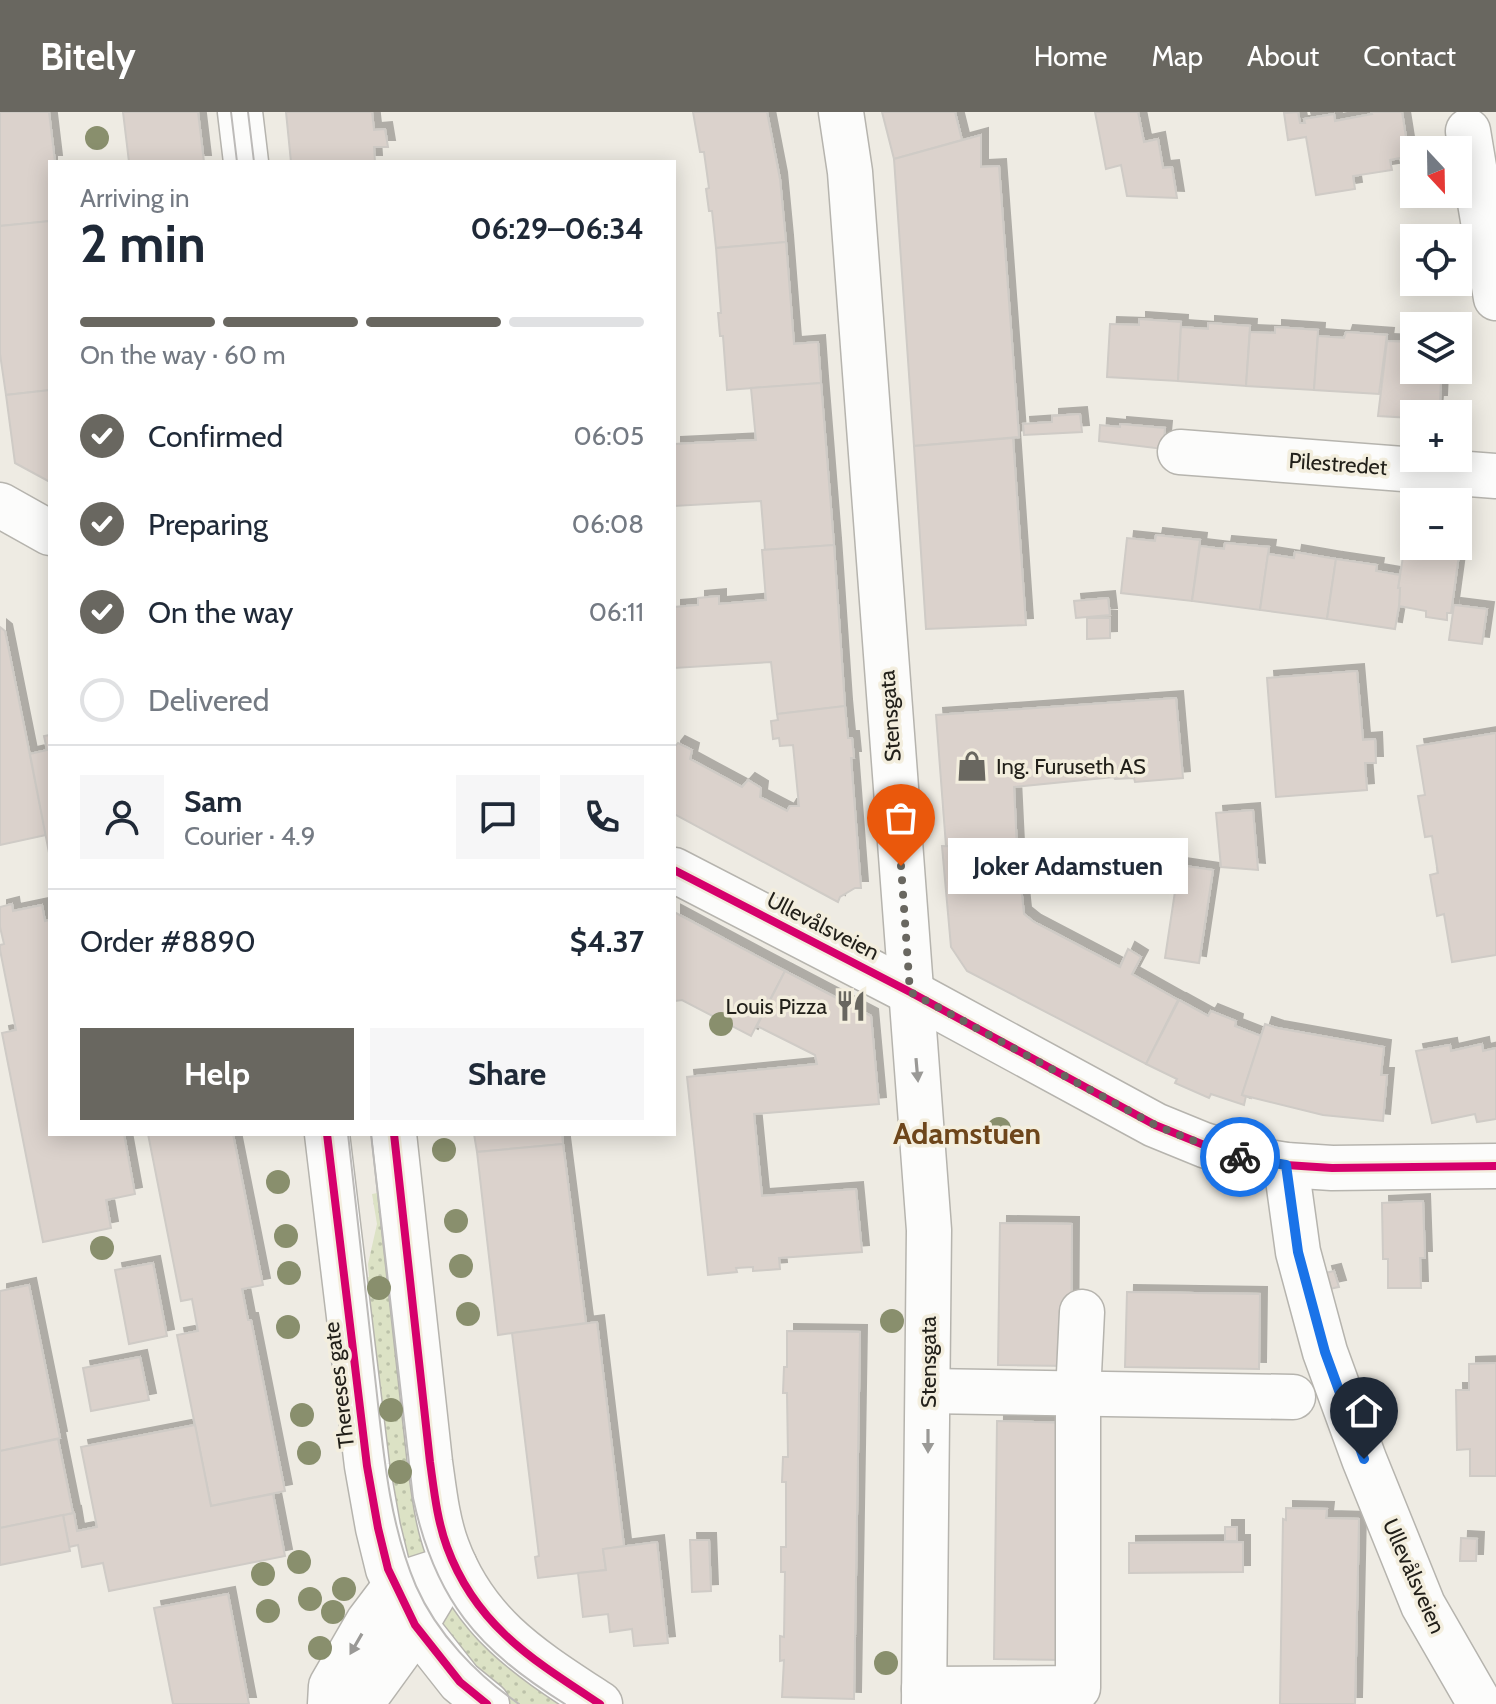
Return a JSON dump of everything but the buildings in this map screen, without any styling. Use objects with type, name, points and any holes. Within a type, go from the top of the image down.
[{"type":"street","points":[[240,112],[246,160]]},
{"type":"street","name":"Stensgata","points":[[841,112],[850,172],[929,1230],[924,1697]]},
{"type":"street","points":[[1468,131],[1496,298]]},
{"type":"street","name":"Pilestredet","points":[[1180,452],[1496,476]]},
{"type":"street","points":[[0,505],[48,532]]},
{"type":"street","name":"Ullevålsveien","points":[[676,871],[910,992],[1155,1125],[1204,1145],[1245,1158],[1286,1165],[1332,1168],[1496,1166]]},
{"type":"street","name":"Thereses gate","points":[[327,1136],[367,1466],[388,1569],[415,1625],[460,1682],[487,1704]]},
{"type":"street","points":[[394,1136],[430,1462],[446,1545],[481,1609],[503,1634],[528,1656],[600,1704]]},
{"type":"street","name":"Ullevålsveien","points":[[1286,1165],[1298,1252],[1325,1352],[1423,1605],[1480,1704]]},
{"type":"street","points":[[924,1697],[1078,1688],[1078,1394],[1082,1312]]},
{"type":"street","points":[[928,1391],[1293,1397]]},
{"type":"street","points":[[330,1704],[331,1686],[368,1622],[396,1585],[455,1566]]},
{"type":"street","points":[[361,1704],[455,1566]]},
{"type":"green space","points":[[383,1192],[436,1553],[401,1565],[355,1279],[369,1277],[368,1264],[377,1224],[372,1194]]},
{"type":"green space","points":[[459,1599],[578,1704],[507,1704],[426,1617]]},
{"type":"tram line","points":[[231,112],[237,160]]},
{"type":"tram line","points":[[248,112],[254,160]]},
{"type":"tram line","points":[[348,1136],[384,1456],[399,1535],[416,1586],[435,1621],[473,1667],[519,1704]]},
{"type":"tram line","points":[[371,1136],[413,1498],[422,1534],[448,1594],[464,1619],[507,1663],[565,1704]]},
{"type":"cycle path","points":[[676,871],[910,992],[1155,1125],[1204,1145],[1245,1158],[1286,1165],[1332,1168],[1496,1166]]},
{"type":"cycle path","points":[[327,1136],[367,1466],[388,1569],[415,1625],[460,1682],[487,1704]]},
{"type":"cycle path","points":[[394,1136],[430,1462],[438,1516],[447,1547],[459,1575],[490,1620],[530,1656],[600,1704]]},
{"type":"way so far","points":[[901,866],[910,992],[1155,1125],[1240,1157]]},
{"type":"place","name":"Ing. Furuseth AS","points":[[972,766]]},
{"type":"place","name":"Joker Adamstuen","points":[[901,866]]},
{"type":"place","name":"Louis Pizza","points":[[851,1006]]},
{"type":"district","name":"Adamstuen","points":[[967,1133]]},
{"type":"route","points":[[1240,1157],[1286,1165],[1298,1252],[1325,1352],[1364,1459]]}]
